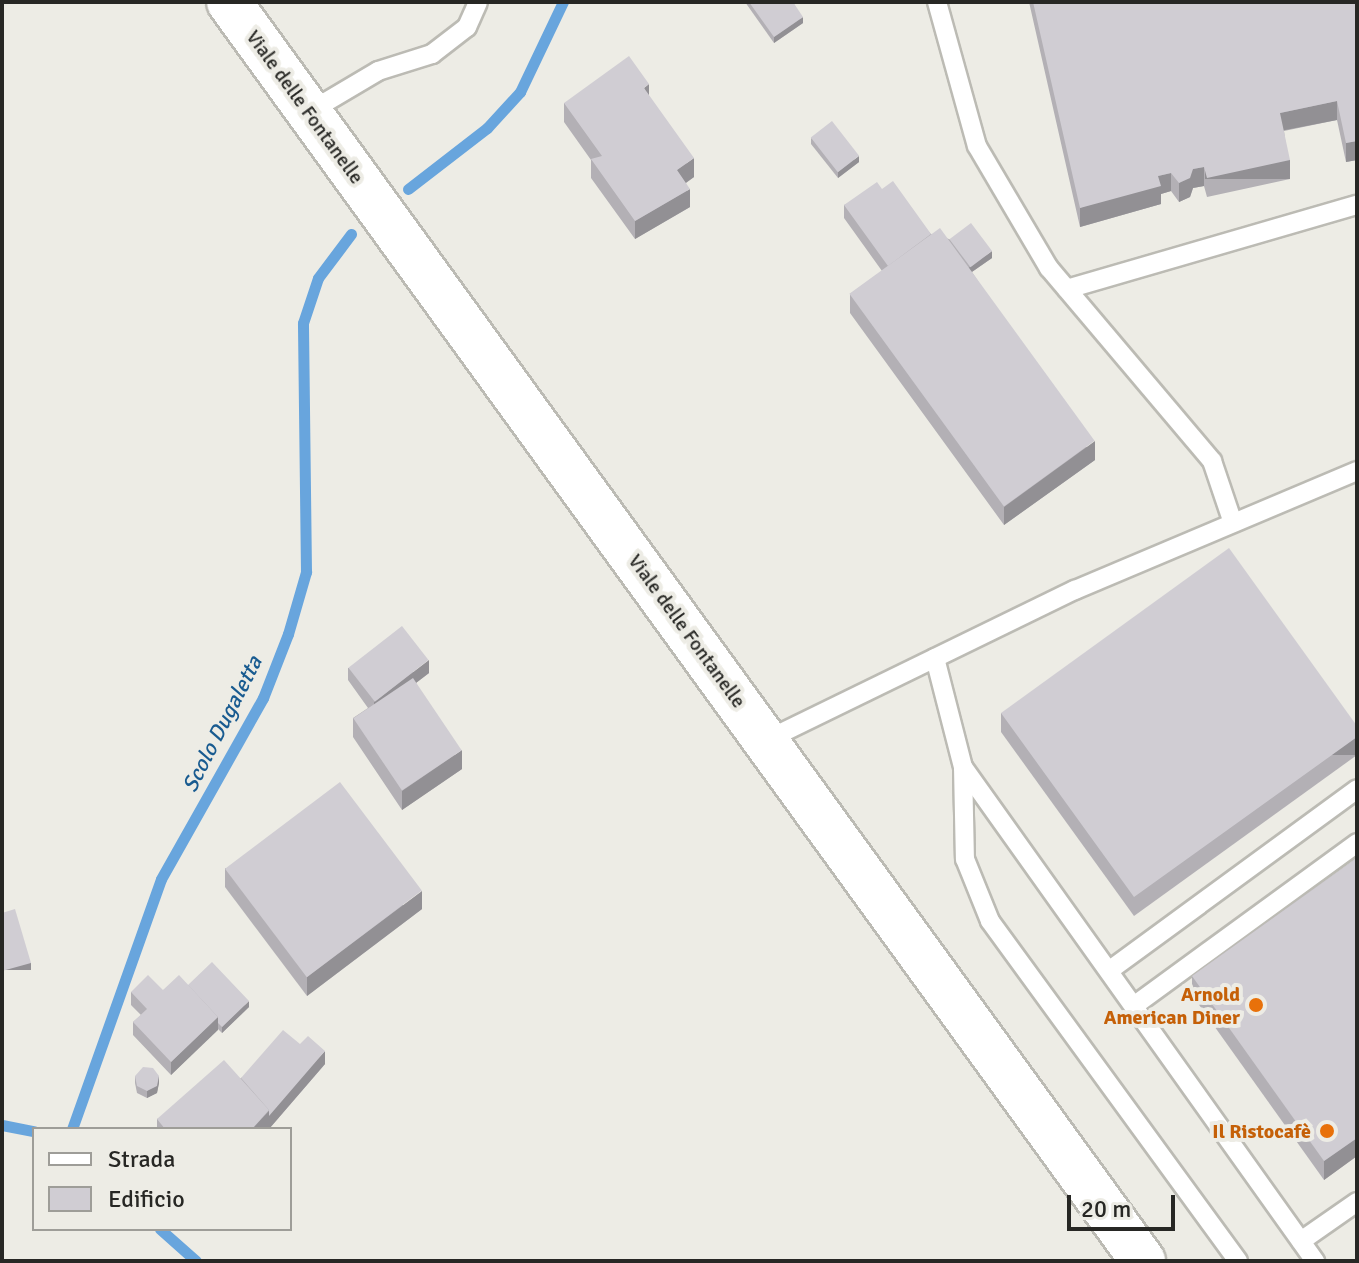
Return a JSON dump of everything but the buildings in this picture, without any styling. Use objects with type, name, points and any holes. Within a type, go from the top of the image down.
[{"type":"main road","name":"Viale delle Fontanelle","points":[[229,2],[326,101],[767,740],[1143,1261]]},
{"type":"lane","points":[[326,101],[378,71],[432,54],[467,27],[478,2]]},
{"type":"lane","points":[[937,2],[977,146],[1067,289],[1212,461],[1233,523]]},
{"type":"lane","points":[[1067,289],[1357,205]]},
{"type":"lane","points":[[767,740],[1075,590],[1357,471]]},
{"type":"lane","points":[[935,658],[963,767],[965,859],[990,921],[1238,1261]]},
{"type":"lane","points":[[963,767],[1315,1261]]},
{"type":"lane","points":[[1110,970],[1357,789]]},
{"type":"lane","points":[[1135,1005],[1357,843]]},
{"type":"lane","points":[[1301,1241],[1357,1202]]},
{"type":"waterway","name":"Scolo Dugaletta","points":[[408,189],[487,128],[520,92],[563,2]]},
{"type":"waterway","name":"Scolo Dugaletta","points":[[73,1127],[161,879],[263,698],[288,634],[306,572],[303,323],[318,278],[351,234]]},
{"type":"waterway","name":"Scolo Dugaletta","points":[[2,1125],[32,1131]]},
{"type":"waterway","points":[[162,1231],[196,1261]]},
{"type":"place","name":"Arnold American Diner","points":[[1256,1005]]},
{"type":"place","name":"Il Ristocafè","points":[[1327,1131]]}]
